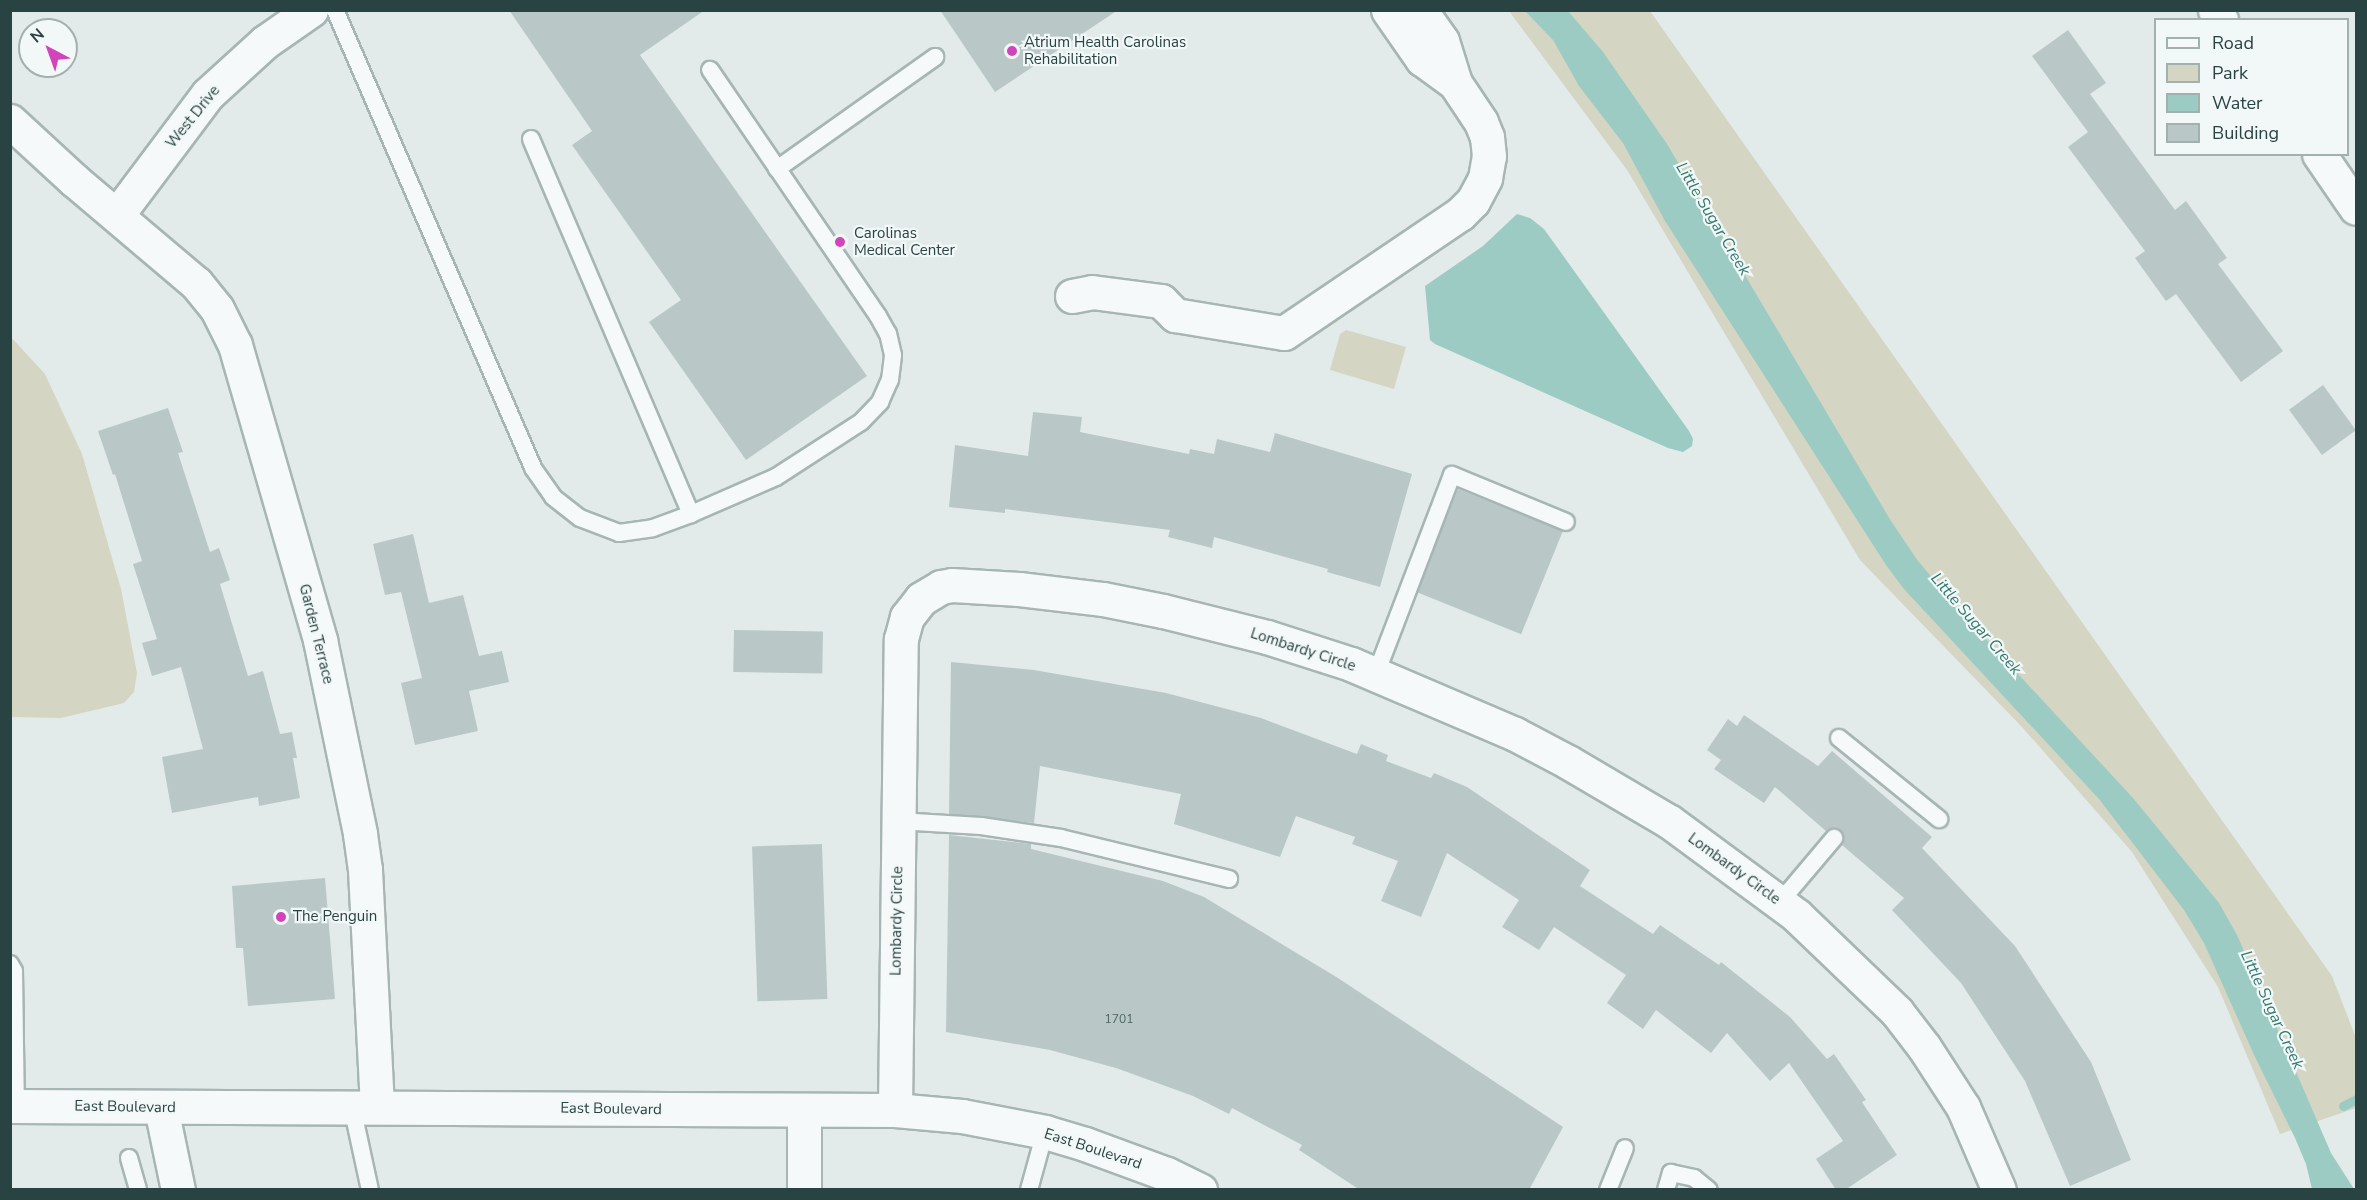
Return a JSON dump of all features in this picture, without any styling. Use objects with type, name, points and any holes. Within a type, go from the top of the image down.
[{"type":"street","name":"West Drive","points":[[117,215],[208,93],[265,42],[311,10]]},
{"type":"street","points":[[1388,10],[1422,59],[1455,83]]},
{"type":"street","points":[[1174,315],[1284,333],[1460,214],[1473,201],[1485,178],[1489,156],[1487,136],[1481,122],[1455,83],[1442,41],[1420,10]]},
{"type":"street","name":"Garden Terrace","points":[[10,121],[74,180],[196,284],[217,309],[235,345],[320,640],[360,834],[365,870],[364,1107]]},
{"type":"street","points":[[2320,156],[2356,208]]},
{"type":"street","name":"Lombardy Circle","points":[[895,1110],[901,639],[907,617],[921,599],[941,587],[952,585],[1019,589],[1134,605],[1267,637],[1376,674],[1462,710],[1568,762],[1670,822],[1780,902],[1860,974],[1901,1016],[1963,1107],[1999,1190]]},
{"type":"street","name":"East Boulevard","points":[[13,1106],[895,1110],[962,1116],[1045,1132],[1116,1155],[1200,1190]]},
{"type":"street","points":[[161,1108],[178,1190]]},
{"type":"street","points":[[804,1110],[804,1190]]},
{"type":"lane","points":[[335,10],[533,468],[553,497],[580,518],[619,533],[653,528],[776,477],[861,422],[880,402],[890,380],[893,355],[888,334],[878,316],[710,70]]},
{"type":"lane","points":[[777,169],[936,57]]},
{"type":"lane","points":[[531,139],[691,514]]},
{"type":"lane","points":[[1376,674],[1452,475],[1566,522]]},
{"type":"lane","points":[[1839,738],[1939,819]]},
{"type":"lane","points":[[1876,788],[1886,775]]},
{"type":"lane","points":[[898,821],[981,826],[1061,838],[1229,879]]},
{"type":"lane","points":[[1780,902],[1834,838]]},
{"type":"lane","points":[[10,964],[14,971],[13,1106]]},
{"type":"lane","points":[[364,1107],[370,1190]]},
{"type":"lane","points":[[1029,1190],[1045,1132]]},
{"type":"lane","points":[[1608,1190],[1625,1148]]},
{"type":"lane","points":[[129,1158],[138,1190]]},
{"type":"lane","points":[[1666,1190],[1671,1173],[1694,1178],[1709,1190]]},
{"type":"green space","points":[[1509,11],[1650,11],[2332,976],[2356,1038],[2356,1108],[2280,1134],[2218,987],[2132,852],[2022,727],[1860,560],[1627,170]]},
{"type":"green space","points":[[1346,330],[1406,347],[1394,389],[1330,370],[1340,334]]},
{"type":"green space","points":[[10,336],[45,374],[82,454],[121,589],[137,673],[134,692],[124,703],[61,718],[11,717]]},
{"type":"water","points":[[1525,11],[1568,11],[1603,52],[1667,144],[1891,521],[1918,561],[1969,621],[2133,798],[2219,903],[2237,935],[2331,1153],[2354,1189],[2312,1189],[2306,1164],[2295,1138],[2255,1057],[2204,943],[2184,910],[2099,799],[1904,589],[1886,565],[1665,221],[1623,143],[1579,86],[1553,40]]},
{"type":"water","points":[[1517,214],[1530,218],[1544,229],[1689,431],[1693,439],[1692,446],[1683,452],[1668,448],[1430,340],[1425,286],[1483,246]]},
{"type":"building","points":[[509,10],[705,10],[640,55],[867,376],[746,460],[649,322],[681,300],[572,145],[592,131]]},
{"type":"building","name":"Atrium Health Carolinas Rehabilitation","points":[[940,10],[1118,10],[995,92]]},
{"type":"building","points":[[2068,30],[2106,83],[2090,94],[2175,210],[2186,201],[2227,258],[2218,264],[2283,351],[2241,382],[2176,294],[2166,301],[2135,258],[2145,251],[2068,147],[2088,132],[2032,56]]},
{"type":"building","points":[[2323,385],[2356,430],[2322,455],[2289,410]]},
{"type":"building","points":[[168,408],[183,452],[178,453],[210,552],[219,548],[230,580],[220,584],[248,676],[263,671],[280,734],[292,732],[297,758],[293,758],[300,798],[259,806],[258,797],[172,813],[162,757],[203,749],[181,667],[152,676],[142,643],[157,639],[133,564],[142,561],[115,474],[113,475],[98,431]]},
{"type":"building","points":[[1033,412],[1082,417],[1080,432],[1189,454],[1190,449],[1214,454],[1217,439],[1270,452],[1275,433],[1412,474],[1380,587],[1327,572],[1328,569],[1214,537],[1212,548],[1168,537],[1170,530],[1005,509],[1005,513],[949,507],[955,445],[1028,456]]},
{"type":"building","points":[[1458,489],[1563,531],[1521,634],[1416,592]]},
{"type":"building","points":[[413,534],[429,603],[463,595],[479,656],[502,651],[509,682],[469,691],[478,731],[415,745],[401,683],[422,678],[401,592],[385,595],[373,544]]},
{"type":"building","points":[[734,630],[823,632],[822,674],[733,672]]},
{"type":"building","points":[[951,662],[1034,670],[1166,693],[1261,718],[1357,754],[1361,744],[1388,755],[1386,761],[1431,778],[1434,773],[1467,787],[1590,870],[1580,886],[1653,934],[1660,925],[1719,965],[1721,962],[1790,1017],[1827,1059],[1834,1054],[1866,1100],[1862,1102],[1897,1155],[1845,1190],[1836,1190],[1816,1159],[1843,1141],[1789,1063],[1770,1081],[1727,1033],[1711,1053],[1656,1010],[1643,1029],[1607,1003],[1626,975],[1554,927],[1539,950],[1502,927],[1519,900],[1447,853],[1421,917],[1381,901],[1398,861],[1352,844],[1355,837],[1296,816],[1280,857],[1174,824],[1181,794],[1040,766],[1034,823],[949,814]]},
{"type":"building","points":[[1744,715],[1818,766],[1832,751],[1932,837],[1922,848],[2015,946],[2091,1062],[2131,1160],[2070,1186],[2025,1081],[1961,983],[1892,910],[1904,898],[1842,845],[1844,835],[1840,830],[1831,828],[1826,831],[1775,787],[1764,803],[1714,769],[1721,760],[1707,750],[1728,719],[1737,726]]},
{"type":"building","points":[[949,835],[1031,844],[1031,849],[1163,881],[1204,897],[1338,978],[1563,1127],[1529,1190],[1360,1190],[1299,1150],[1302,1145],[1232,1108],[1229,1114],[1193,1096],[1116,1068],[1050,1050],[946,1032]]},
{"type":"building","points":[[822,844],[827,999],[757,1001],[752,846]]},
{"type":"building","name":"The Penguin","points":[[325,878],[335,999],[248,1006],[243,948],[236,948],[232,886]]},
{"type":"waterway","points":[[2343,1106],[2356,1099]]},
{"type":"place","name":"Atrium Health Carolinas Rehabilitation","points":[[1012,51]]},
{"type":"place","name":"Carolinas Medical Center","points":[[840,242]]},
{"type":"place","name":"The Penguin","points":[[281,917]]},
{"type":"water label","name":"Little Sugar Creek","points":[[1713,219]]},
{"type":"water label","name":"Little Sugar Creek","points":[[1976,624]]},
{"type":"water label","name":"Little Sugar Creek","points":[[2272,1010]]}]
